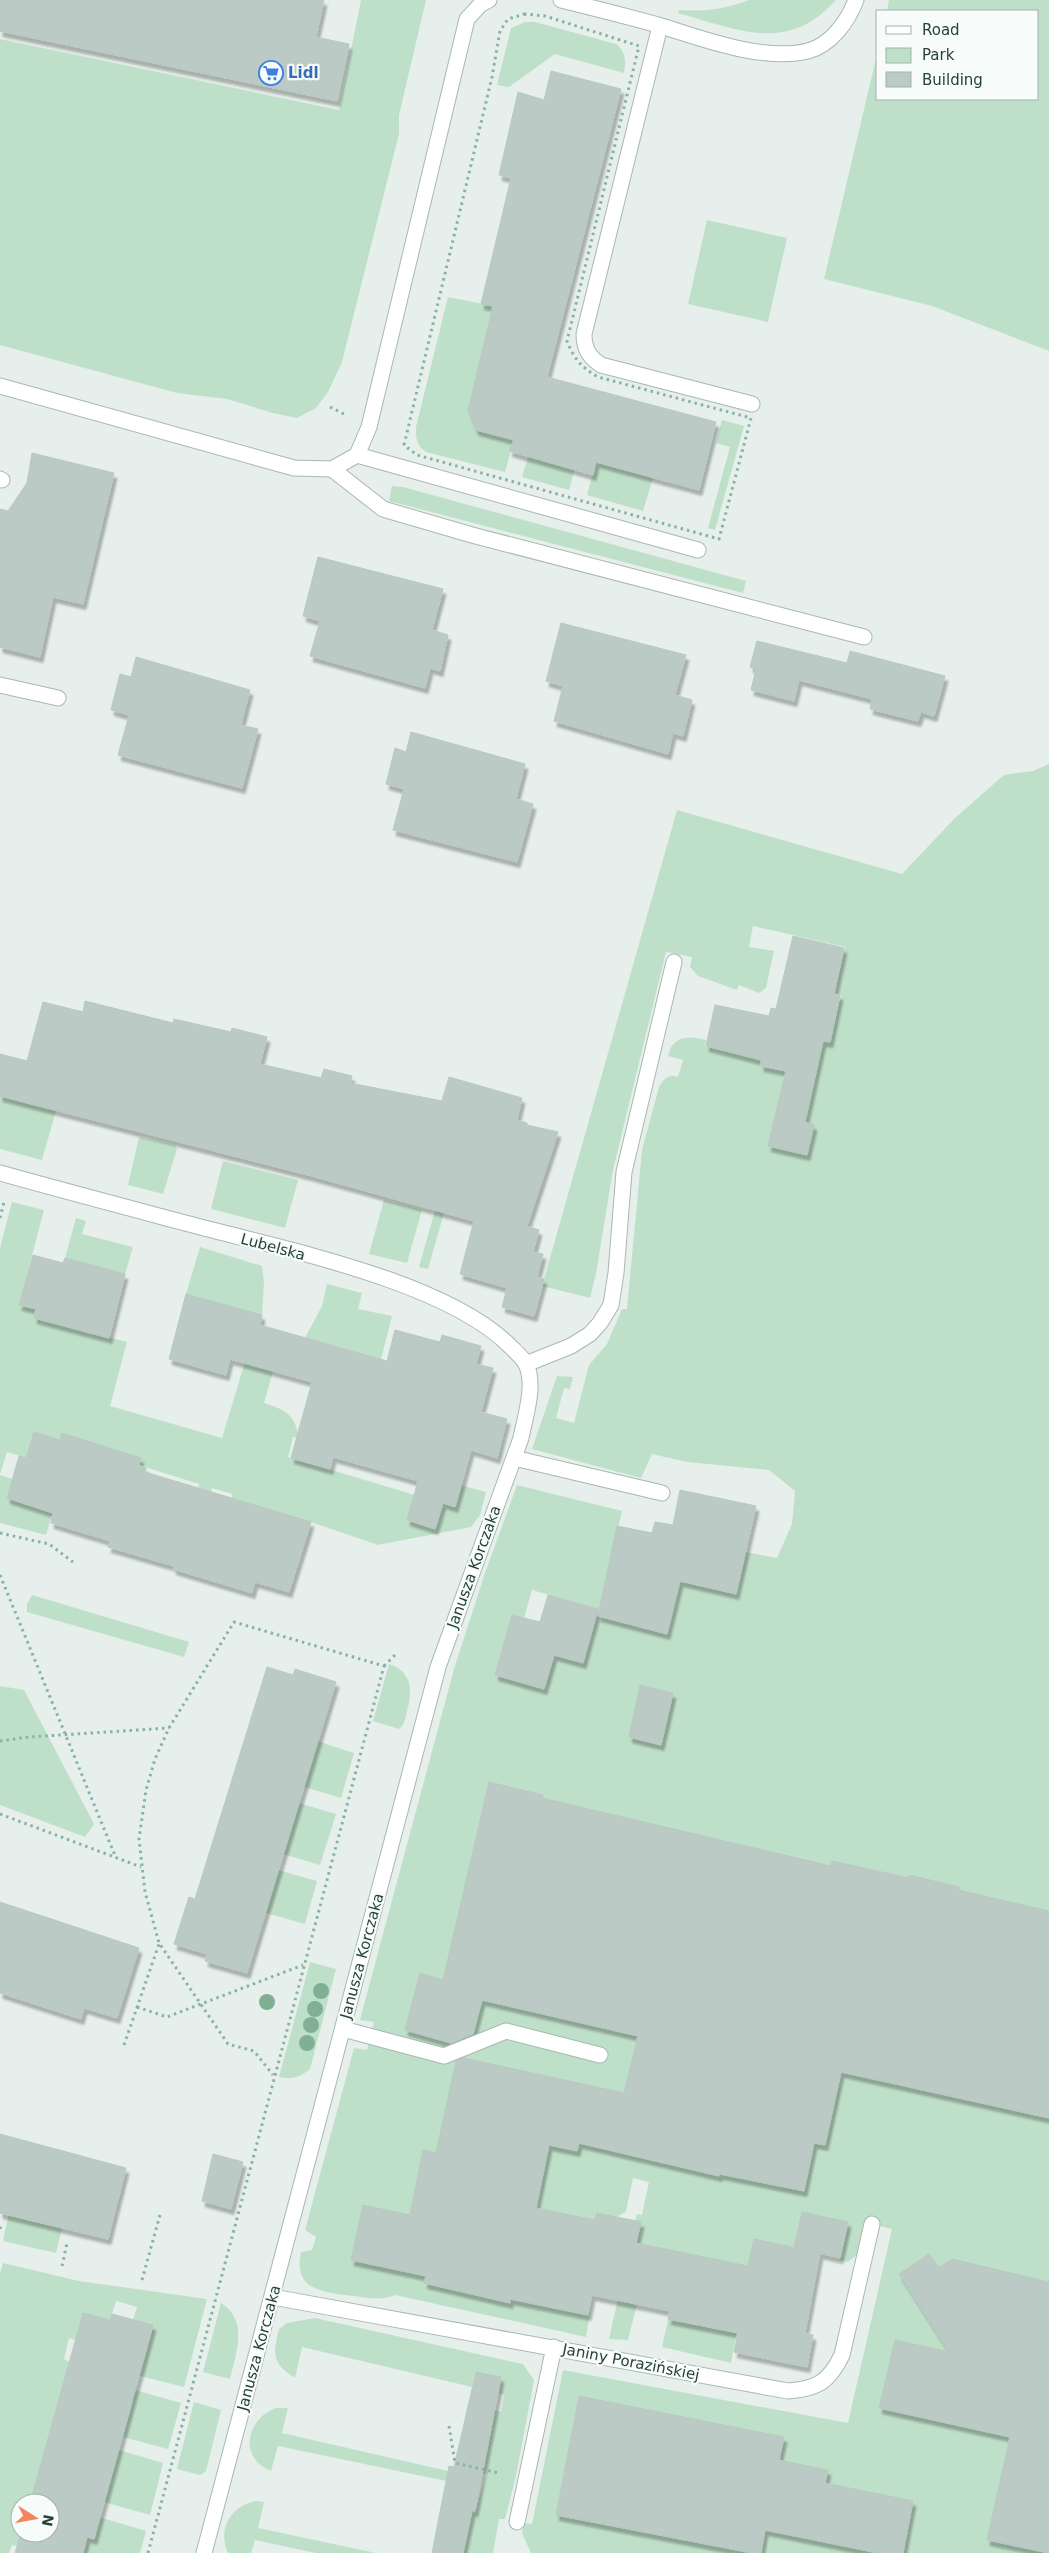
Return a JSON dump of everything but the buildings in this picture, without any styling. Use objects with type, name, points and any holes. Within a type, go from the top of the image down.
[{"type":"street","points":[[0,386],[294,468],[332,469],[357,455],[369,427],[466,19],[481,4],[489,0]]},
{"type":"street","points":[[561,0],[738,47],[772,52],[809,50],[827,41],[839,30],[856,0]]},
{"type":"street","points":[[660,26],[584,334],[584,344],[593,359],[601,365],[752,404]]},
{"type":"street","points":[[357,455],[698,550]]},
{"type":"street","points":[[332,469],[383,509],[472,536],[864,637]]},
{"type":"street","points":[[0,685],[58,698]]},
{"type":"street","points":[[526,1364],[570,1346],[590,1334],[600,1323],[611,1305],[616,1273],[624,1172],[674,962]]},
{"type":"street","name":"Lubelska","points":[[0,1173],[334,1263],[399,1284],[471,1318],[506,1342],[526,1364]]},
{"type":"street","name":"Janusza Korczaka","points":[[204,2553],[438,1667],[521,1438],[530,1384],[526,1364]]},
{"type":"street","points":[[514,1458],[662,1493]]},
{"type":"street","points":[[343,2029],[444,2056],[506,2031],[600,2055]]},
{"type":"street","name":"Janiny Porazińskiej","points":[[273,2296],[788,2391],[804,2390],[818,2385],[833,2372],[842,2356],[872,2224]]},
{"type":"street","points":[[517,2522],[554,2347]]},
{"type":"path","points":[[0,1533],[49,1544],[73,1562]]},
{"type":"path","points":[[0,1575],[116,1858]]},
{"type":"path","points":[[273,2075],[254,2051],[228,2044],[159,1943],[145,1892],[138,1840],[146,1790],[155,1759],[169,1728],[234,1622],[384,1666]]},
{"type":"path","points":[[148,2553],[273,2075],[384,1666],[395,1655]]},
{"type":"path","points":[[0,1741],[169,1728]]},
{"type":"path","points":[[0,1814],[141,1867]]},
{"type":"path","points":[[124,2045],[159,1943]]},
{"type":"path","points":[[137,2007],[167,2017],[303,1965]]},
{"type":"path","points":[[142,2280],[160,2215]]},
{"type":"path","points":[[0,2229],[1,2224]]},
{"type":"path","points":[[62,2266],[67,2242]]},
{"type":"path","points":[[448,2426],[455,2463],[526,2480]]},
{"type":"green space","points":[[361,0],[426,0],[399,115],[399,134],[342,362],[328,392],[316,408],[297,418],[227,399],[177,393],[0,345],[0,39],[339,110]]},
{"type":"green space","points":[[749,0],[836,0],[818,17],[799,27],[781,32],[761,33],[742,31],[678,13],[679,10],[697,11],[723,8]]},
{"type":"green space","points":[[889,0],[1049,0],[1049,351],[932,306],[824,279],[876,58],[876,100],[1039,100],[1039,10],[887,10]]},
{"type":"green space","points":[[525,22],[535,22],[616,44],[622,50],[624,57],[624,73],[555,54],[509,87],[497,85],[511,28]]},
{"type":"green space","points":[[707,220],[787,238],[768,322],[688,304]]},
{"type":"green space","points":[[448,297],[494,306],[468,411],[476,430],[514,440],[505,472],[426,452],[417,441],[416,427]]},
{"type":"green space","points":[[722,420],[744,426],[715,530],[708,528],[730,447],[716,443]]},
{"type":"green space","points":[[529,454],[575,467],[569,490],[522,477]]},
{"type":"green space","points":[[596,462],[653,478],[643,511],[587,495]]},
{"type":"green space","points":[[392,486],[403,487],[746,581],[743,593],[389,501]]},
{"type":"green space","points":[[1049,764],[1049,2553],[531,2553],[522,2533],[524,2523],[532,2524],[563,2370],[848,2423],[892,2229],[867,2223],[859,2253],[848,2262],[839,2260],[848,2222],[802,2212],[794,2248],[754,2239],[731,2363],[662,2347],[670,2311],[637,2304],[628,2340],[609,2339],[637,2214],[642,2215],[649,2182],[633,2178],[626,2211],[617,2217],[602,2293],[593,2292],[586,2337],[395,2295],[385,2298],[374,2298],[321,2291],[306,2282],[300,2265],[301,2252],[312,2250],[316,2237],[305,2230],[354,2048],[367,2050],[374,2022],[360,2020],[454,1669],[485,1573],[517,1485],[622,1511],[609,1566],[736,1594],[745,1552],[777,1558],[792,1524],[795,1491],[769,1470],[687,1462],[652,1454],[641,1478],[532,1449],[557,1376],[573,1377],[570,1389],[564,1388],[556,1418],[574,1423],[589,1365],[607,1344],[622,1309],[627,1309],[642,1150],[659,1087],[667,1078],[672,1076],[678,1077],[683,1060],[668,1056],[673,1044],[682,1039],[700,1038],[706,1040],[705,1046],[762,1059],[761,1066],[815,1078],[823,1040],[830,1042],[841,995],[834,994],[845,947],[753,926],[749,947],[774,951],[766,988],[759,993],[739,985],[737,990],[698,976],[690,967],[692,957],[666,952],[613,1170],[596,1274],[590,1298],[542,1286],[677,810],[902,874],[955,818],[1004,775],[1033,771]],"holes":[[[532,1590],[598,1609],[583,1663],[554,1655],[544,1689],[495,1675],[512,1615],[524,1618]],[[650,1601],[674,1607],[667,1634],[643,1628]],[[641,1685],[673,1693],[660,1745],[629,1737]]]},
{"type":"green space","points":[[0,1096],[56,1111],[42,1160],[0,1149]]},
{"type":"green space","points":[[139,1137],[175,1145],[177,1149],[163,1194],[128,1185]]},
{"type":"green space","points":[[223,1161],[298,1180],[285,1228],[211,1209]]},
{"type":"green space","points":[[446,1172],[455,1175],[428,1269],[419,1267]]},
{"type":"green space","points":[[384,1200],[422,1210],[407,1263],[369,1254]]},
{"type":"green space","points":[[12,1202],[44,1210],[19,1305],[36,1309],[34,1318],[127,1342],[110,1406],[222,1438],[244,1365],[250,1361],[274,1368],[264,1403],[288,1414],[295,1424],[298,1438],[293,1437],[288,1457],[455,1507],[460,1485],[486,1492],[480,1515],[471,1527],[378,1545],[311,1522],[250,1510],[252,1504],[232,1498],[232,1494],[212,1488],[210,1494],[198,1491],[199,1484],[34,1432],[26,1458],[7,1452],[0,1474],[0,1248]]},
{"type":"green space","points":[[76,1218],[86,1221],[82,1234],[133,1247],[125,1274],[65,1258]]},
{"type":"green space","points":[[200,1247],[262,1266],[264,1282],[262,1315],[186,1294]]},
{"type":"green space","points":[[327,1284],[362,1293],[358,1309],[392,1316],[381,1359],[305,1338],[322,1306]]},
{"type":"green space","points":[[0,1475],[12,1479],[7,1498],[41,1509],[55,1506],[46,1535],[0,1523]]},
{"type":"green space","points":[[32,1595],[189,1642],[184,1657],[27,1612],[27,1604]]},
{"type":"green space","points":[[389,1664],[402,1671],[409,1683],[410,1689],[405,1719],[399,1729],[373,1721]]},
{"type":"green space","points":[[0,1686],[24,1690],[94,1824],[85,1837],[0,1805]]},
{"type":"green space","points":[[311,1739],[354,1753],[341,1798],[304,1787],[312,1760],[306,1758]]},
{"type":"green space","points":[[299,1803],[336,1814],[320,1865],[283,1854]]},
{"type":"green space","points":[[278,1870],[317,1881],[305,1924],[259,1911]]},
{"type":"green space","points":[[310,1962],[336,1969],[310,2069],[296,2077],[279,2077]]},
{"type":"green space","points":[[10,2209],[28,2213],[27,2220],[62,2228],[56,2253],[3,2241]]},
{"type":"green space","points":[[3,2263],[79,2281],[207,2299],[184,2387],[132,2374],[144,2360],[153,2326],[133,2320],[137,2307],[116,2301],[110,2320],[83,2313],[76,2340],[69,2338],[64,2359],[70,2362],[33,2493],[10,2493],[10,2543],[19,2543],[18,2546],[12,2545],[9,2553],[0,2553],[0,2274]]},
{"type":"green space","points":[[221,2303],[230,2310],[238,2328],[237,2348],[230,2379],[203,2372]]},
{"type":"green space","points":[[315,2318],[523,2364],[534,2380],[516,2476],[505,2519],[499,2519],[493,2553],[463,2553],[471,2510],[475,2511],[487,2474],[454,2467],[455,2461],[484,2467],[491,2430],[464,2424],[468,2404],[501,2412],[504,2395],[493,2392],[496,2378],[475,2373],[472,2387],[302,2347],[295,2378],[282,2368],[276,2357],[275,2352],[279,2329],[287,2323]]},
{"type":"green space","points":[[128,2388],[181,2403],[168,2449],[123,2437],[132,2405],[125,2403]]},
{"type":"green space","points":[[194,2402],[221,2410],[206,2471],[200,2475],[177,2469]]},
{"type":"green space","points":[[276,2408],[288,2408],[282,2433],[448,2471],[446,2481],[278,2446],[271,2471],[261,2465],[254,2457],[250,2448],[250,2439],[258,2421],[266,2413]]},
{"type":"green space","points":[[119,2450],[163,2463],[150,2515],[104,2502]]},
{"type":"green space","points":[[264,2502],[258,2528],[376,2553],[316,2553],[255,2540],[251,2553],[228,2553],[224,2536],[228,2520],[233,2513],[247,2503]]},
{"type":"green space","points":[[99,2517],[146,2531],[140,2553],[83,2553],[87,2537],[94,2539]]},
{"type":"place","name":"Lidl","points":[[271,73]]}]
